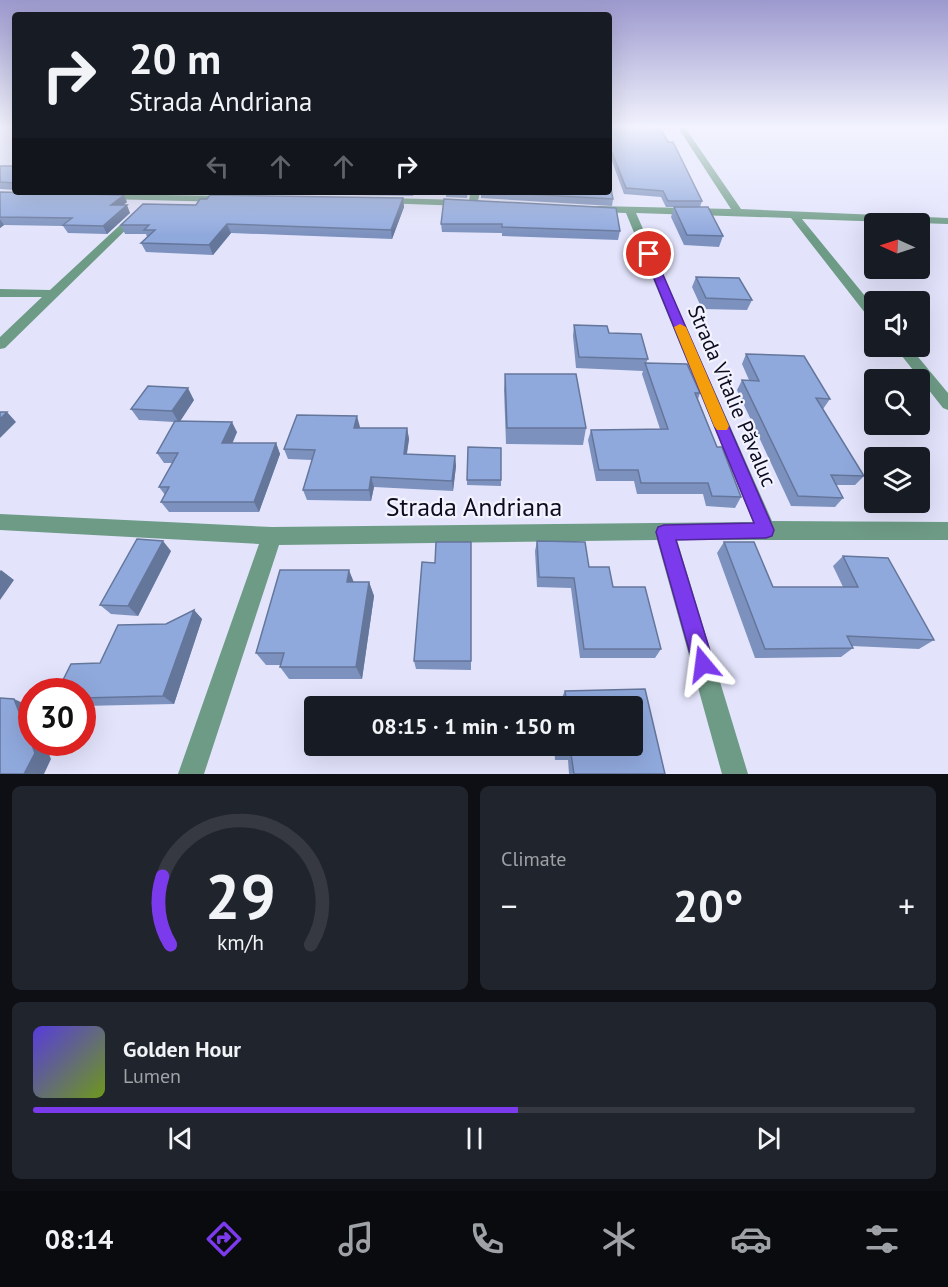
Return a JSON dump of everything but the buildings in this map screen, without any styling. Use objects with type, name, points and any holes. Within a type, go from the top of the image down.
[{"type":"street","points":[[704,162],[738,212]]},
{"type":"street","points":[[95,196],[157,195],[237,199]]},
{"type":"street","points":[[0,345],[157,195]]},
{"type":"street","points":[[474,203],[475,195]]},
{"type":"street","points":[[367,201],[484,203]]},
{"type":"street","points":[[584,208],[632,212],[738,212],[882,220],[948,221]]},
{"type":"street","name":"Strada Vitalie Păvaluc","points":[[632,212],[766,530]]},
{"type":"street","points":[[794,215],[864,302]]},
{"type":"street","points":[[0,293],[52,294]]},
{"type":"street","points":[[910,357],[948,404]]},
{"type":"street","name":"Strada Andriana","points":[[0,522],[273,536],[766,530],[948,531]]},
{"type":"street","points":[[664,532],[735,774]]},
{"type":"street","points":[[191,774],[273,536]]},
{"type":"slow traffic","points":[[680,327],[722,426]]},
{"type":"route","points":[[649,254],[766,530],[664,532],[703,664]]}]
